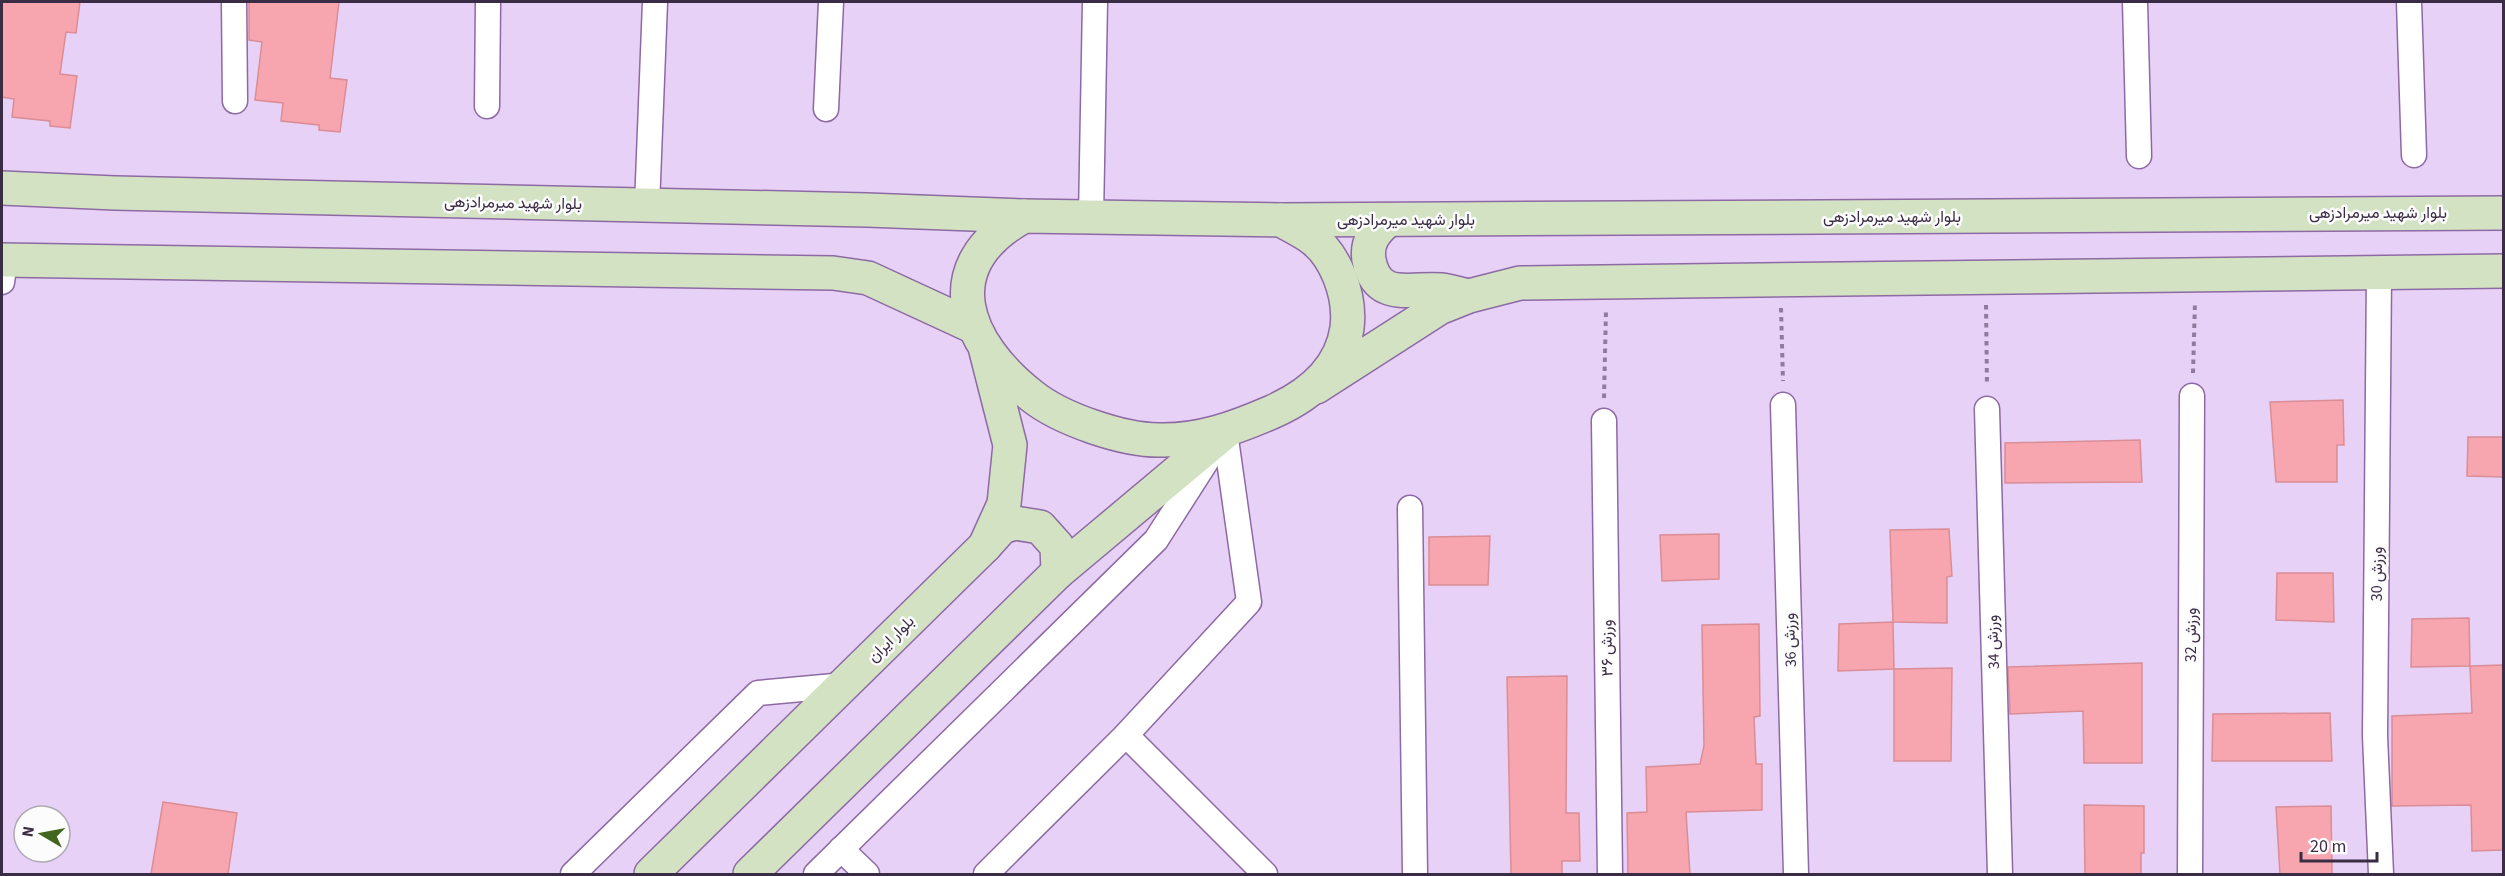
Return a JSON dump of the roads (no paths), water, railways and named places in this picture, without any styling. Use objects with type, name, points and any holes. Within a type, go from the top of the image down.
[{"type":"main road","name":"بلوار شهید میرمرادزهی","points":[[2,188],[115,193],[867,210],[1024,216],[1281,220],[2504,213]]},
{"type":"main road","name":"بلوار ایران","points":[[651,874],[985,546],[1004,504],[1010,445],[967,300],[970,273],[982,249],[1000,229],[1024,216]]},
{"type":"main road","points":[[1281,220],[1311,237],[1333,262],[1346,294],[1347,328],[1336,360],[1316,387]]},
{"type":"main road","points":[[1388,220],[1370,241],[1368,254],[1371,268],[1378,279],[1389,288],[1401,292],[1440,290],[1469,296]]},
{"type":"main road","points":[[3,268],[833,273],[868,278],[979,338],[1033,397],[1092,428],[1158,441],[1225,432],[1287,406],[1439,308],[1469,296],[1520,283],[2504,271]]},
{"type":"main road","points":[[750,874],[1058,572],[1225,432]]},
{"type":"main road","points":[[985,546],[1002,527],[1014,523],[1040,527],[1057,546],[1058,572]]},
{"type":"street","points":[[234,2],[235,100]]},
{"type":"street","points":[[487,106],[488,2]]},
{"type":"street","points":[[646,206],[656,2]]},
{"type":"street","points":[[826,109],[831,2]]},
{"type":"street","points":[[1091,217],[1095,2]]},
{"type":"street","points":[[2135,2],[2139,156]]},
{"type":"street","points":[[2409,2],[2414,155]]},
{"type":"street","name":"ورزش 30","points":[[2379,273],[2375,736],[2381,874]]},
{"type":"street","name":"ورزش 32","points":[[2190,874],[2192,396]]},
{"type":"street","name":"ورزش 36","points":[[1783,405],[1796,874]]},
{"type":"street","name":"ورزش 34","points":[[1987,409],[2000,874]]},
{"type":"street","name":"ورزش ۳۶","points":[[1604,421],[1610,874]]},
{"type":"street","points":[[986,874],[1126,735],[1249,602],[1225,432]]},
{"type":"street","points":[[816,874],[1156,540],[1225,432]]},
{"type":"street","points":[[1410,508],[1415,874]]},
{"type":"street","points":[[573,874],[758,693],[845,685]]},
{"type":"street","points":[[1126,735],[1265,874]]},
{"type":"street","points":[[842,849],[867,874]]}]
